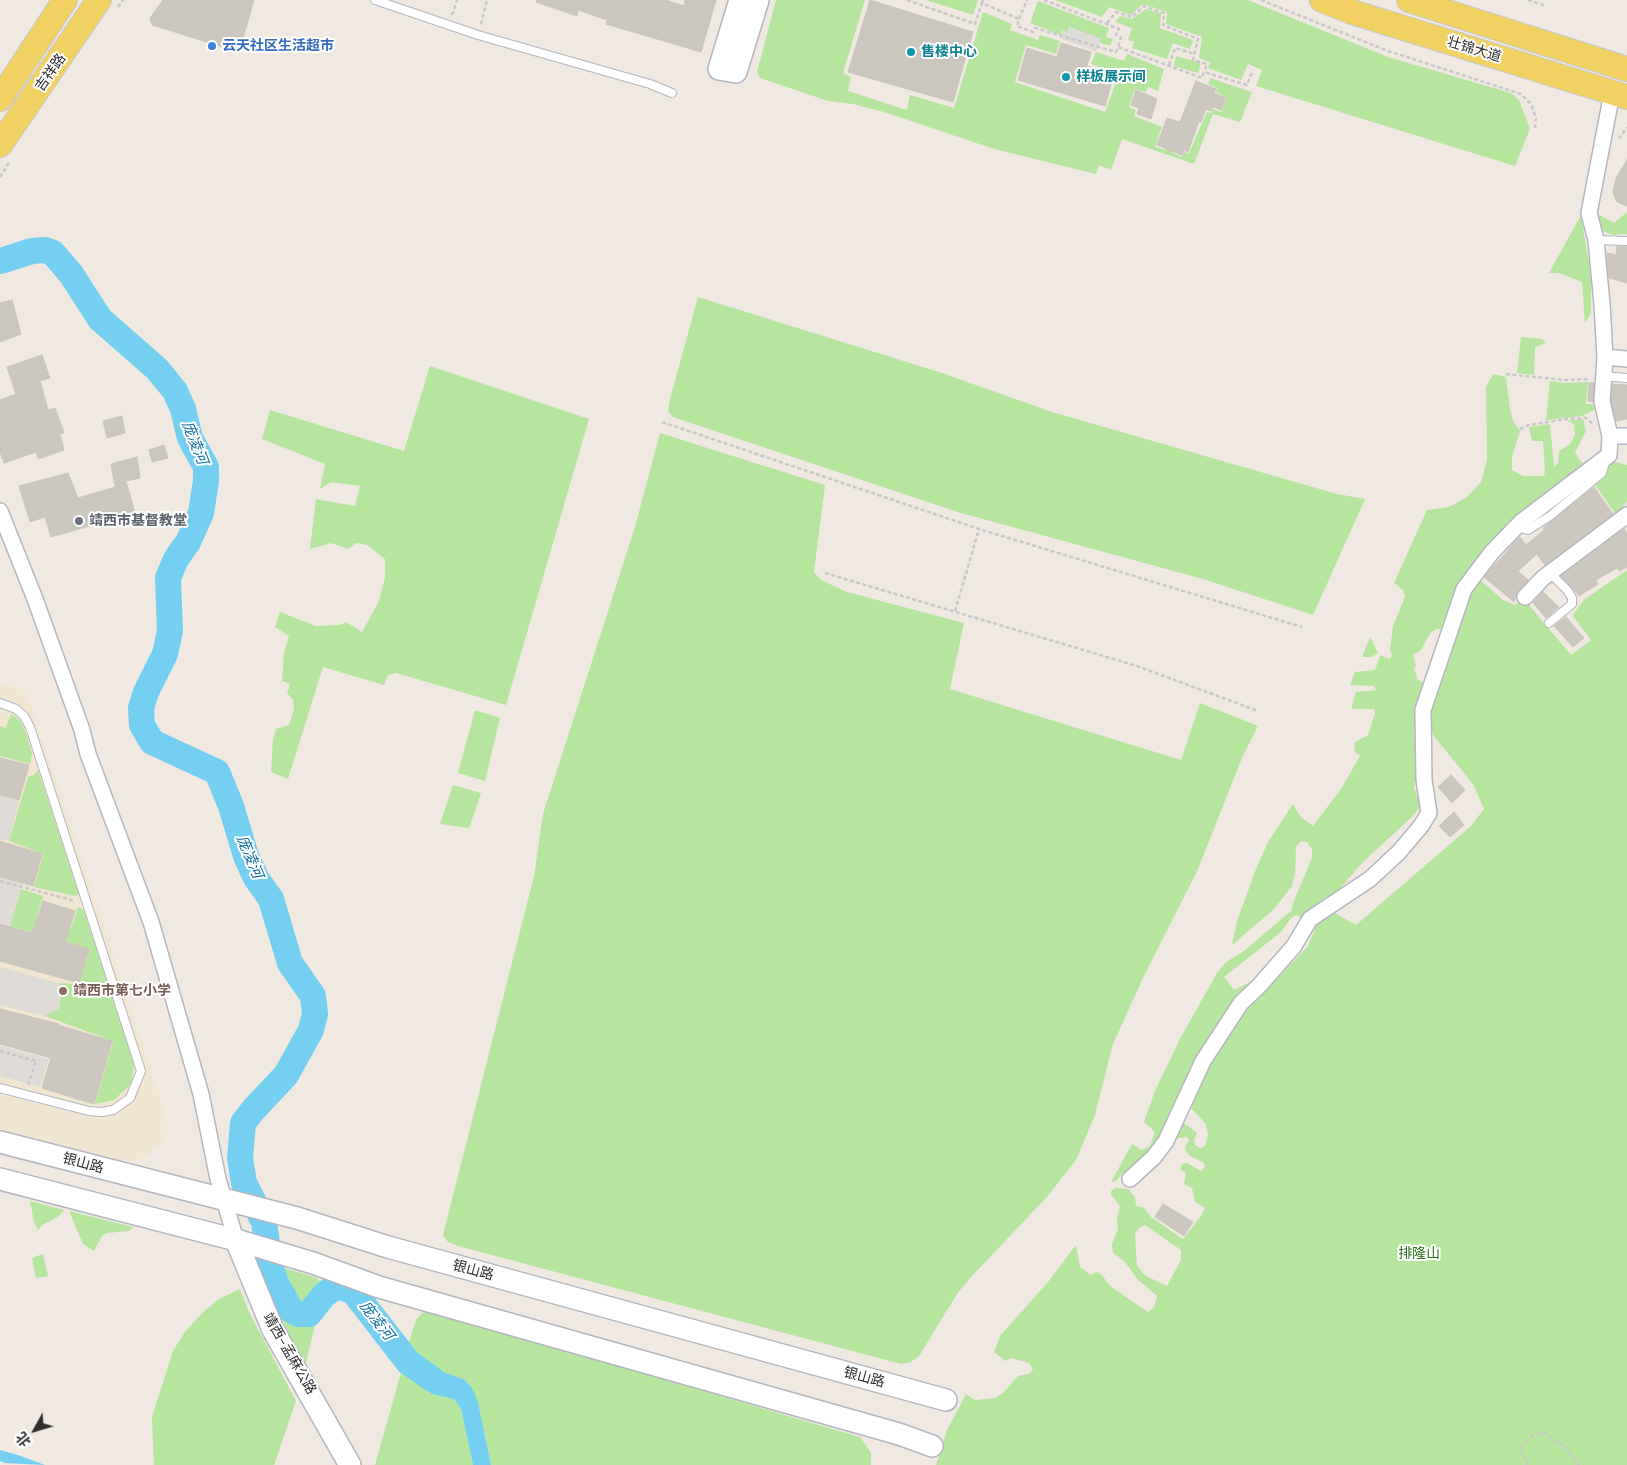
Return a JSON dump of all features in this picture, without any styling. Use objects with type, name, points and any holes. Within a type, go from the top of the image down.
[{"type":"main road","name":"吉祥路","points":[[0,99],[65,0]]},
{"type":"main road","name":"吉祥路","points":[[0,145],[99,0]]},
{"type":"main road","points":[[740,0],[719,69],[736,72],[758,0]]},
{"type":"main road","name":"壮锦大道","points":[[1322,0],[1361,15],[1619,95]]},
{"type":"main road","name":"壮锦大道","points":[[1409,0],[1627,69]]},
{"type":"main road","name":"银山路","points":[[0,1142],[223,1201],[298,1218],[388,1247],[946,1400]]},
{"type":"main road","points":[[0,1179],[245,1242],[313,1263],[379,1287],[899,1434],[932,1446]]},
{"type":"main road","name":"靖西-孟麻公路","points":[[245,1242],[273,1330],[350,1465]]},
{"type":"street","points":[[1130,1179],[1154,1157],[1166,1141],[1203,1061],[1240,1003],[1259,986],[1294,946],[1310,919],[1370,879],[1399,852],[1421,826],[1429,813],[1424,780],[1424,710],[1464,589],[1492,552],[1517,527],[1588,470],[1606,460],[1611,449],[1610,431],[1602,401],[1604,357],[1602,304],[1596,240],[1589,213],[1599,167],[1603,129],[1619,95]]},
{"type":"street","points":[[1604,357],[1627,358]]},
{"type":"street","points":[[1610,431],[1627,436]]},
{"type":"street","points":[[0,511],[35,600],[82,730],[88,754],[150,922],[201,1094],[223,1201],[245,1242]]},
{"type":"street","points":[[1525,597],[1550,574],[1627,515]]},
{"type":"lane","points":[[376,0],[478,35],[650,84],[672,93]]},
{"type":"lane","points":[[1596,240],[1627,241]]},
{"type":"lane","points":[[1604,376],[1627,378]]},
{"type":"lane","points":[[1550,574],[1567,590],[1572,598],[1572,604],[1550,623]]},
{"type":"lane","points":[[0,703],[16,709],[24,716],[30,727],[139,1062],[139,1079],[130,1098],[113,1110],[102,1112],[89,1111],[0,1088]]},
{"type":"path","points":[[448,25],[457,0]]},
{"type":"path","points":[[478,35],[487,0]]},
{"type":"path","points":[[907,0],[975,24],[983,2],[1019,19]]},
{"type":"path","points":[[1027,0],[1017,26],[1033,32],[1035,28],[1076,42],[1077,39],[1116,52],[1121,38],[1116,35],[1119,28],[1044,0]]},
{"type":"path","points":[[1261,0],[1388,51],[1521,94],[1531,104],[1536,118],[1535,128]]},
{"type":"path","points":[[1528,0],[1546,6]]},
{"type":"path","points":[[1107,23],[1116,12],[1132,17],[1144,6],[1164,13],[1163,25],[1198,39],[1193,60],[1207,64],[1202,78],[1118,47]]},
{"type":"path","points":[[1169,65],[1175,48],[1195,54]]},
{"type":"path","points":[[1204,72],[1247,85],[1253,70]]},
{"type":"path","points":[[1617,148],[1619,138],[1627,127]]},
{"type":"path","points":[[1506,374],[1582,381],[1604,376]]},
{"type":"path","points":[[1520,429],[1561,420],[1586,418],[1594,425],[1610,431]]},
{"type":"path","points":[[662,422],[980,529],[1302,627]]},
{"type":"path","points":[[955,611],[980,529]]},
{"type":"path","points":[[825,573],[1137,666],[1258,711]]},
{"type":"path","points":[[0,881],[72,901],[86,901]]},
{"type":"path","points":[[0,1051],[36,1061],[25,1094]]},
{"type":"path","points":[[1527,1465],[1522,1448],[1532,1436],[1545,1433],[1564,1446],[1579,1465]]},
{"type":"shaded area","points":[[1070,27],[1101,39],[1096,52],[1059,38],[1062,30],[1067,32]]},
{"type":"shaded area","name":"靖西市第七小学","points":[[0,683],[26,691],[165,1112],[167,1130],[163,1142],[145,1157],[131,1163],[0,1129]]},
{"type":"shaded area","points":[[0,796],[19,801],[9,841],[0,839]]},
{"type":"shaded area","points":[[0,878],[22,884],[10,926],[0,923]]},
{"type":"shaded area","points":[[0,967],[58,983],[61,989],[59,1008],[45,1016],[0,1005]]},
{"type":"shaded area","points":[[0,1046],[49,1059],[40,1087],[0,1076]]},
{"type":"green space","points":[[776,0],[865,0],[843,73],[851,77],[848,91],[907,110],[910,95],[954,108],[983,12],[1012,24],[1010,30],[1038,40],[1040,35],[1060,41],[1056,54],[1026,45],[1015,82],[1105,112],[1119,74],[1091,64],[1096,52],[1124,61],[1127,54],[1164,69],[1158,91],[1148,87],[1146,92],[1135,89],[1129,107],[1136,110],[1134,116],[1162,127],[1155,147],[1166,150],[1168,145],[1173,146],[1172,152],[1182,157],[1184,152],[1189,153],[1207,112],[1211,113],[1213,109],[1221,112],[1227,98],[1216,92],[1217,88],[1208,84],[1210,78],[1252,92],[1240,122],[1213,114],[1194,164],[1122,139],[1111,170],[1099,165],[1096,174],[994,149],[884,112],[853,104],[828,101],[760,78],[757,72]]},
{"type":"green space","points":[[926,0],[978,0],[973,15]]},
{"type":"green space","points":[[1055,0],[1248,0],[1388,57],[1511,93],[1519,100],[1530,129],[1515,166],[1256,86],[1262,70],[1248,64],[1241,80],[1208,68],[1210,62],[1199,58],[1202,37],[1166,24],[1167,12],[1143,4],[1131,15],[1109,7],[1102,17]]},
{"type":"green space","points":[[1038,1],[1109,28],[1106,37],[1113,39],[1110,46],[1100,43],[1101,39],[1069,27],[1067,32],[1061,35],[1030,23]]},
{"type":"green space","points":[[1146,9],[1161,13],[1160,28],[1193,40],[1190,49],[1173,43],[1167,59],[1132,48],[1134,42],[1128,40],[1132,28],[1115,22],[1120,16],[1132,19]]},
{"type":"green space","points":[[1176,56],[1201,63],[1198,73],[1174,66]]},
{"type":"green space","points":[[1627,212],[1627,234],[1613,235],[1595,228],[1599,215],[1614,223]]},
{"type":"green space","points":[[1581,215],[1591,276],[1591,312],[1585,324],[1582,282],[1559,273],[1549,273]]},
{"type":"green space","points":[[698,297],[942,373],[1052,412],[1337,494],[1365,499],[1313,615],[1203,579],[961,513],[673,417],[668,411],[670,399]]},
{"type":"green space","points":[[1521,337],[1542,339],[1546,343],[1535,347],[1534,375],[1517,373]]},
{"type":"green space","points":[[430,366],[589,419],[506,705],[396,673],[388,675],[384,685],[323,667],[288,779],[271,772],[273,740],[276,729],[289,725],[294,709],[293,700],[287,693],[290,684],[282,681],[284,653],[289,636],[275,627],[280,612],[316,626],[340,625],[346,622],[362,632],[379,601],[385,577],[385,559],[367,545],[356,543],[348,549],[331,543],[310,549],[316,499],[355,506],[360,486],[331,482],[320,489],[325,464],[262,439],[270,410],[404,451]]},
{"type":"green space","points":[[1493,374],[1506,377],[1513,421],[1520,431],[1512,457],[1512,470],[1523,476],[1544,476],[1543,441],[1532,441],[1529,427],[1550,424],[1554,467],[1558,463],[1559,451],[1570,444],[1575,435],[1574,424],[1567,421],[1583,419],[1586,431],[1575,453],[1585,467],[1478,558],[1465,576],[1444,628],[1434,630],[1421,650],[1413,655],[1416,666],[1414,669],[1418,680],[1427,684],[1419,708],[1414,735],[1418,758],[1414,788],[1421,805],[1413,816],[1362,863],[1331,899],[1303,920],[1297,915],[1291,918],[1281,932],[1224,977],[1234,990],[1260,977],[1161,1141],[1132,1169],[1124,1172],[1116,1181],[1111,1182],[1132,1144],[1142,1150],[1150,1146],[1155,1132],[1144,1122],[1155,1091],[1180,1039],[1217,973],[1226,962],[1244,951],[1292,910],[1293,903],[1312,858],[1312,849],[1307,842],[1301,841],[1296,847],[1295,874],[1292,886],[1274,909],[1232,945],[1237,921],[1256,869],[1268,842],[1293,804],[1300,816],[1313,826],[1341,789],[1360,756],[1354,751],[1355,742],[1368,735],[1375,713],[1374,709],[1352,709],[1352,706],[1356,692],[1376,690],[1374,686],[1350,685],[1355,672],[1375,670],[1380,655],[1390,659],[1392,655],[1390,650],[1393,626],[1405,597],[1403,590],[1394,583],[1427,510],[1449,507],[1467,497],[1481,482],[1487,460],[1486,387]]},
{"type":"green space","points":[[1550,381],[1564,383],[1588,382],[1586,404],[1596,404],[1598,408],[1582,416],[1546,420]]},
{"type":"green space","points":[[660,433],[825,485],[814,572],[821,580],[847,592],[964,623],[950,689],[1181,760],[1200,703],[1258,726],[1242,758],[1198,869],[1142,980],[1113,1044],[1095,1115],[1076,1160],[1046,1198],[957,1294],[919,1356],[911,1362],[901,1364],[458,1246],[448,1242],[443,1235],[534,876],[543,814],[635,527]]},
{"type":"green space","points":[[1612,461],[1627,465],[1627,501],[1617,516],[1595,485],[1604,477]]},
{"type":"green space","name":"排隆山","points":[[1627,570],[1627,1465],[936,1465],[947,1430],[966,1394],[975,1400],[995,1398],[1003,1393],[1018,1376],[1029,1374],[1033,1369],[1029,1363],[1011,1358],[1005,1361],[994,1352],[1000,1336],[1048,1282],[1076,1245],[1080,1267],[1091,1275],[1097,1272],[1101,1274],[1110,1286],[1148,1312],[1154,1307],[1157,1296],[1138,1280],[1125,1262],[1113,1253],[1112,1244],[1118,1229],[1117,1218],[1120,1206],[1111,1194],[1111,1191],[1115,1188],[1128,1189],[1135,1197],[1136,1206],[1144,1208],[1151,1217],[1183,1239],[1205,1208],[1195,1202],[1192,1188],[1184,1184],[1186,1173],[1180,1169],[1182,1164],[1187,1163],[1201,1171],[1205,1167],[1204,1163],[1190,1156],[1185,1150],[1186,1144],[1189,1141],[1187,1137],[1171,1139],[1183,1122],[1197,1133],[1194,1140],[1195,1145],[1200,1148],[1205,1146],[1208,1135],[1205,1123],[1188,1105],[1195,1084],[1246,1011],[1308,946],[1316,926],[1331,911],[1356,925],[1470,827],[1484,809],[1473,784],[1433,735],[1428,716],[1465,596],[1478,578],[1503,600],[1515,605],[1521,601],[1529,605],[1571,655],[1591,640],[1573,616],[1585,599]],"holes":[[[1145,1225],[1181,1250],[1181,1260],[1167,1286],[1146,1276],[1137,1266],[1135,1234],[1139,1228]]]},
{"type":"green space","points":[[1370,637],[1378,653],[1372,657],[1362,657]]},
{"type":"green space","points":[[475,710],[500,718],[485,781],[458,773]]},
{"type":"green space","points":[[11,714],[20,720],[26,733],[32,753],[30,764],[0,756],[0,726],[6,728]]},
{"type":"green space","points":[[38,770],[79,894],[75,896],[34,887],[43,854],[9,841],[28,777],[34,775]]},
{"type":"green space","points":[[453,785],[481,793],[469,828],[440,824]]},
{"type":"green space","points":[[21,889],[43,896],[36,919],[70,930],[78,907],[83,909],[134,1064],[131,1084],[114,1100],[95,1104],[113,1041],[45,1016],[59,1008],[61,989],[58,983],[79,984],[90,949],[10,926]]},
{"type":"green space","points":[[30,1201],[64,1210],[59,1216],[42,1225],[38,1230],[34,1222]]},
{"type":"green space","points":[[69,1211],[133,1227],[129,1231],[107,1233],[102,1236],[94,1251],[83,1244]]},
{"type":"green space","points":[[43,1254],[48,1276],[36,1278],[32,1258]]},
{"type":"green space","points":[[260,1261],[266,1262],[273,1285],[283,1306],[314,1314],[320,1305],[305,1366],[277,1314],[256,1265]]},
{"type":"green space","points":[[275,1265],[317,1278],[321,1282],[323,1291],[308,1310],[300,1310],[293,1306],[280,1281]]},
{"type":"green space","points":[[240,1289],[249,1312],[296,1401],[274,1465],[154,1465],[152,1417],[173,1351],[184,1333],[202,1313],[219,1299]]},
{"type":"green space","points":[[430,1311],[860,1437],[871,1453],[871,1465],[491,1465],[478,1402],[464,1380],[427,1366],[415,1358],[407,1348],[416,1320],[422,1313]]},
{"type":"green space","points":[[402,1369],[412,1380],[432,1394],[454,1399],[461,1409],[473,1465],[375,1465]]},
{"type":"water","points":[[266,1262],[275,1265],[280,1281],[293,1306],[300,1310],[308,1310],[323,1291],[320,1305],[309,1319],[296,1318],[283,1306],[273,1285]]},
{"type":"water","points":[[407,1348],[415,1358],[427,1366],[465,1380],[473,1390],[478,1402],[491,1465],[473,1465],[461,1409],[454,1399],[432,1394],[412,1380],[402,1369]]},
{"type":"water","points":[[0,1450],[45,1465],[5,1463],[0,1461]]},
{"type":"building","points":[[163,0],[254,0],[239,52],[152,25],[150,18]]},
{"type":"building","points":[[537,0],[666,0],[684,6],[685,0],[716,0],[701,52],[606,24],[607,20],[578,10],[577,16],[536,2]]},
{"type":"building","name":"售楼中心","points":[[870,0],[973,32],[953,102],[848,72]]},
{"type":"building","name":"样板展示间","points":[[1061,43],[1091,52],[1087,66],[1114,74],[1105,106],[1018,80],[1027,48],[1057,57]]},
{"type":"building","points":[[1196,81],[1216,89],[1214,93],[1226,98],[1221,110],[1213,107],[1211,111],[1206,109],[1201,122],[1199,121],[1188,152],[1184,150],[1182,155],[1157,145],[1167,118],[1180,122]]},
{"type":"building","name":"样板展示间","points":[[1136,90],[1157,99],[1151,119],[1137,114],[1139,108],[1131,105]]},
{"type":"building","points":[[1627,160],[1627,206],[1617,202],[1613,193],[1616,178]]},
{"type":"building","points":[[1617,246],[1627,247],[1627,283],[1609,278],[1607,253],[1616,255]]},
{"type":"building","points":[[12,300],[21,334],[0,342],[0,303]]},
{"type":"building","points":[[42,355],[50,378],[40,381],[48,410],[55,408],[64,433],[60,434],[64,450],[38,459],[36,452],[4,463],[0,452],[0,400],[16,394],[7,367]]},
{"type":"building","points":[[1589,383],[1594,383],[1593,402],[1588,401]]},
{"type":"building","points":[[1613,384],[1627,385],[1627,419],[1616,421],[1611,400]]},
{"type":"building","points":[[122,416],[125,433],[107,438],[103,421]]},
{"type":"building","points":[[164,445],[168,458],[152,462],[149,450]]},
{"type":"building","points":[[137,457],[140,478],[126,481],[135,513],[51,537],[45,517],[30,522],[19,486],[68,473],[78,498],[115,487],[111,464]]},
{"type":"building","points":[[1594,487],[1613,514],[1545,565],[1537,554],[1518,571],[1528,580],[1518,591],[1514,602],[1484,577],[1520,537],[1526,545],[1544,530],[1543,528]]},
{"type":"building","points":[[1624,529],[1627,533],[1627,567],[1619,571],[1617,568],[1596,580],[1598,584],[1579,596],[1561,576]]},
{"type":"building","points":[[1543,592],[1559,607],[1546,618],[1533,603]]},
{"type":"building","points":[[1566,617],[1584,638],[1573,647],[1554,626]]},
{"type":"building","points":[[0,758],[29,765],[19,800],[0,795]]},
{"type":"building","points":[[1451,775],[1465,790],[1452,803],[1438,787]]},
{"type":"building","points":[[1454,812],[1464,825],[1450,837],[1439,826]]},
{"type":"building","points":[[0,841],[42,854],[33,886],[0,877]]},
{"type":"building","points":[[43,901],[75,911],[65,942],[89,949],[79,983],[0,961],[0,924],[32,933]]},
{"type":"building","points":[[0,1009],[59,1024],[112,1041],[94,1104],[42,1088],[51,1058],[0,1044]]},
{"type":"building","points":[[1163,1204],[1193,1222],[1184,1236],[1155,1217]]},
{"type":"waterway","name":"庞凌河","points":[[0,261],[32,251],[45,250],[53,253],[71,274],[100,319],[157,369],[175,391],[183,409],[190,438],[206,467],[206,481],[201,513],[188,542],[176,559],[168,578],[170,631],[165,654],[146,692],[141,708],[142,725],[152,742],[217,772],[231,806],[246,856],[256,878],[271,899],[290,963],[313,996],[315,1014],[311,1030],[286,1075],[243,1123],[240,1158],[244,1183],[264,1222],[270,1265],[276,1283],[291,1310],[298,1314],[309,1314],[324,1295],[336,1286],[353,1291],[408,1362],[432,1379]]},
{"type":"place","name":"云天社区生活超市","points":[[212,46]]},
{"type":"place","name":"售楼中心","points":[[911,52]]},
{"type":"place","name":"样板展示间","points":[[1066,77]]},
{"type":"place","name":"靖西市基督教堂","points":[[79,521]]},
{"type":"place","name":"靖西市第七小学","points":[[63,991]]}]
